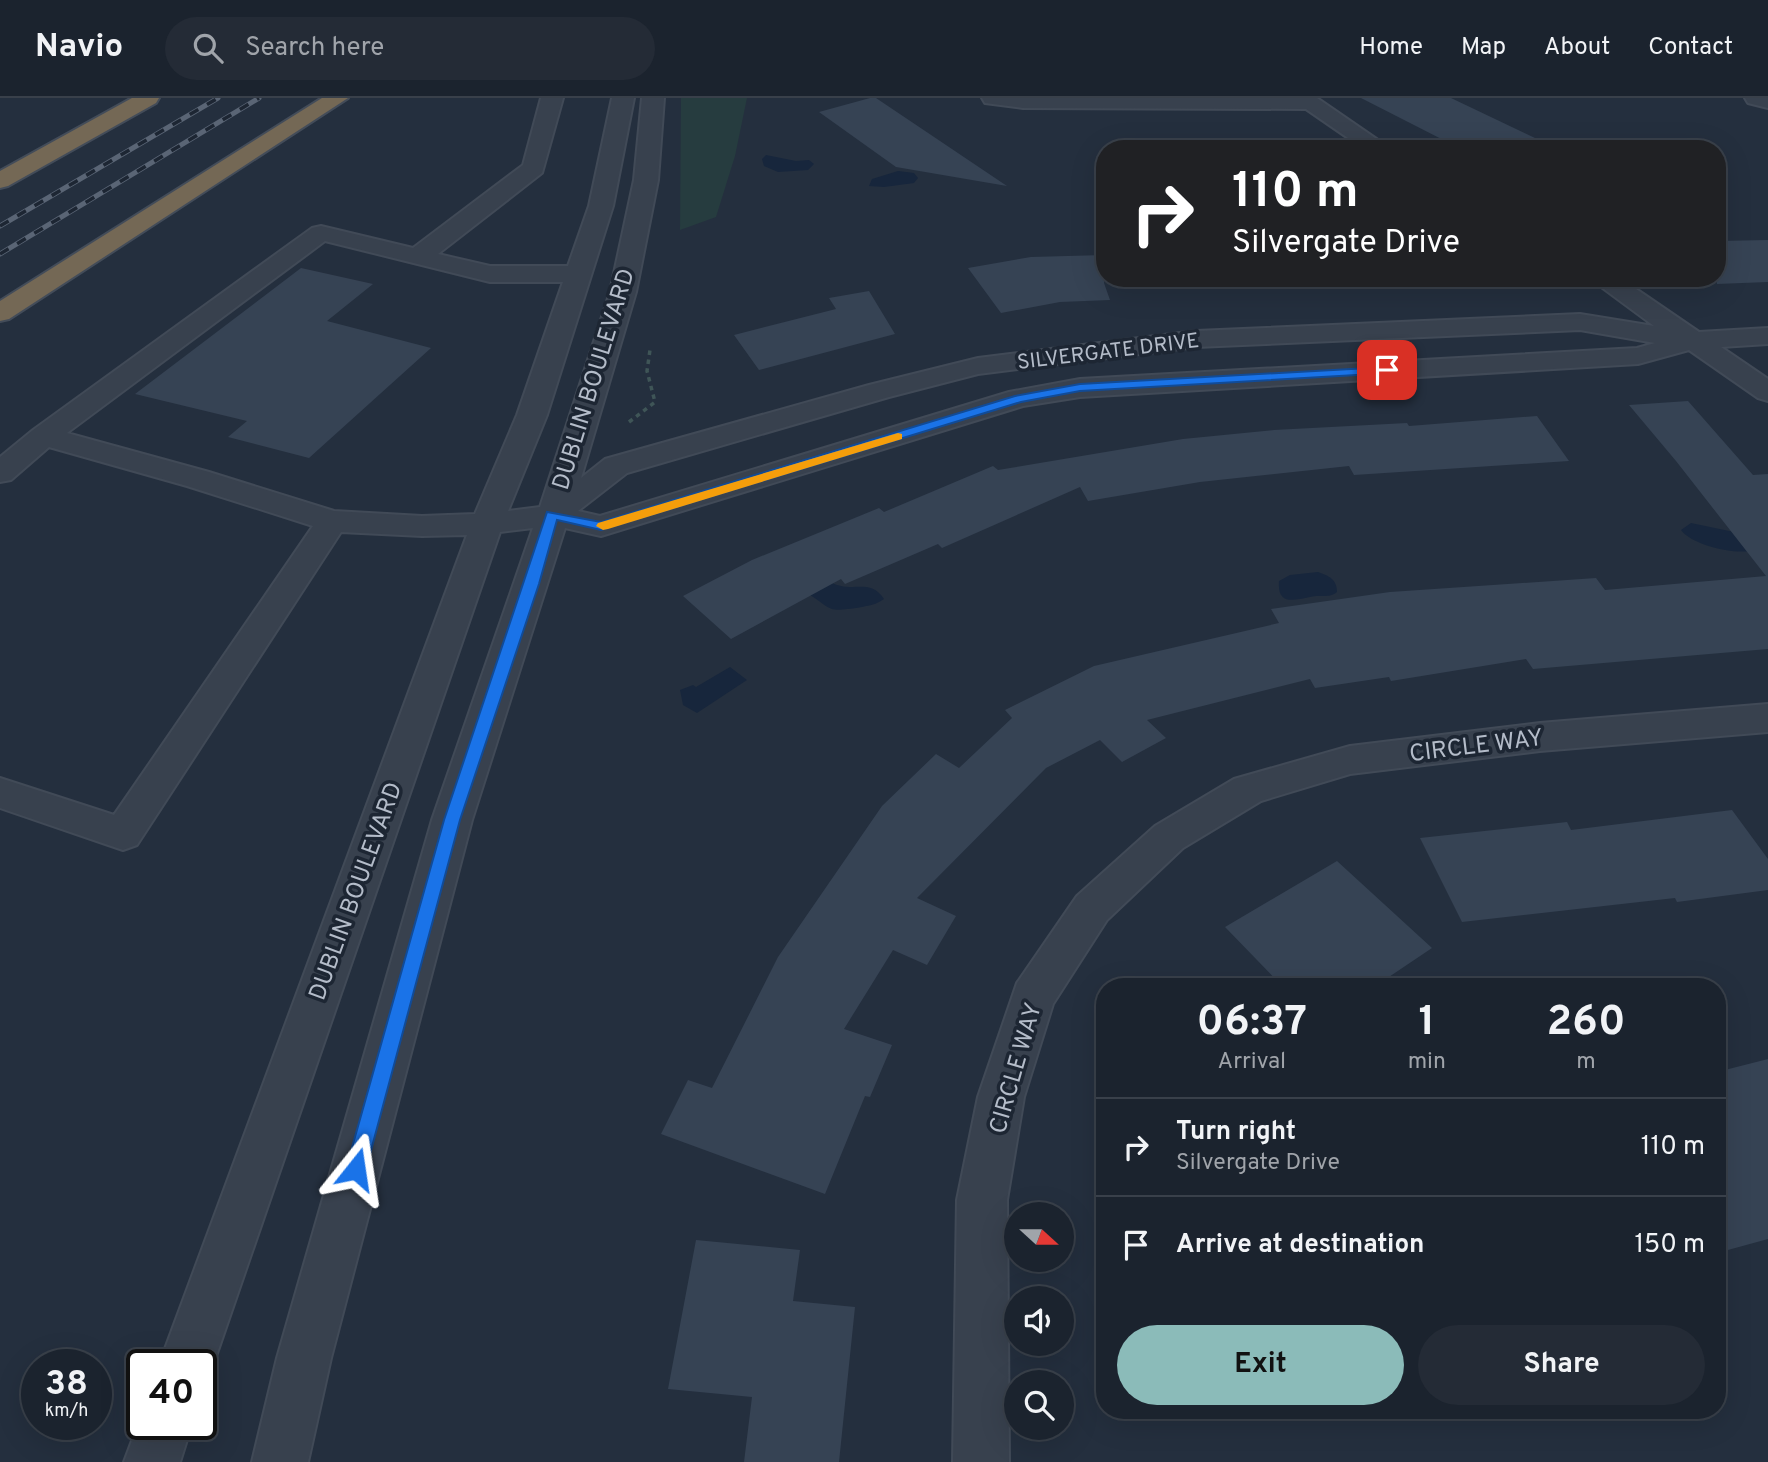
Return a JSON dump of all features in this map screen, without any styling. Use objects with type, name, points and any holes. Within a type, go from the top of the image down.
[{"type":"highway","points":[[0,181],[148,98]]},
{"type":"highway","points":[[0,313],[337,98]]},
{"type":"street","points":[[420,255],[534,168],[552,98]]},
{"type":"street","name":"DUBLIN BOULEVARD","points":[[192,1349],[487,524],[532,415],[601,206],[624,98]]},
{"type":"street","name":"DUBLIN BOULEVARD","points":[[280,1462],[304,1358],[452,820],[532,584],[623,292],[646,180],[653,98]]},
{"type":"street","points":[[993,98],[1023,103],[1306,101],[1366,140]]},
{"type":"street","points":[[1756,98],[1768,102]]},
{"type":"street","points":[[0,473],[44,436],[321,233],[491,274],[579,274]]},
{"type":"street","points":[[1615,287],[1768,392]]},
{"type":"street","name":"SILVERGATE DRIVE","points":[[552,515],[616,466],[879,391],[978,366],[1196,339],[1580,322],[1692,341]]},
{"type":"street","name":"SILVERGATE DRIVE","points":[[44,436],[198,479],[332,522],[422,526],[487,524],[552,515],[601,526],[1019,398],[1080,388],[1639,356],[1692,341],[1768,336]]},
{"type":"street","points":[[0,793],[123,834],[332,522]]},
{"type":"street","name":"CIRCLE WAY","points":[[981,1462],[982,1200],[1001,1097],[1033,997],[1091,908],[1168,837],[1248,790],[1350,760],[1540,737],[1768,718]]},
{"type":"street","points":[[152,1462],[160,1440]]},
{"type":"green space","points":[[681,98],[747,98],[735,156],[716,217],[680,230]]},
{"type":"water","points":[[766,155],[796,161],[809,160],[814,164],[808,170],[778,172],[764,166],[762,159]]},
{"type":"water","points":[[898,171],[914,173],[918,178],[914,183],[869,186],[872,179]]},
{"type":"water","points":[[1691,523],[1734,532],[1750,551],[1723,550],[1694,540],[1681,530]]},
{"type":"water","points":[[1318,572],[1332,579],[1337,592],[1293,600],[1284,598],[1281,594],[1279,581],[1290,575]]},
{"type":"water","points":[[827,580],[844,586],[872,589],[884,599],[862,607],[835,610],[804,591]]},
{"type":"water","points":[[730,667],[747,680],[697,713],[683,705],[680,690],[693,685],[696,687]]},
{"type":"building","points":[[876,98],[1007,186],[896,167],[819,112]]},
{"type":"building","points":[[1361,98],[1451,98],[1539,140],[1443,140]]},
{"type":"building","points":[[1768,240],[1768,282],[1726,284],[1726,241]]},
{"type":"building","points":[[1096,255],[1096,287],[1105,287],[1110,300],[1060,302],[1001,313],[968,268],[1031,257]]},
{"type":"building","points":[[301,268],[373,284],[327,321],[431,348],[309,458],[228,437],[247,421],[135,394]]},
{"type":"building","points":[[869,291],[895,334],[759,370],[734,335],[836,309],[829,298]]},
{"type":"building","points":[[1688,401],[1753,475],[1768,474],[1768,649],[1533,669],[1526,659],[1391,681],[1389,677],[1315,688],[1310,679],[1147,720],[1166,738],[1122,762],[1100,740],[1046,768],[917,898],[956,916],[927,965],[893,950],[844,1029],[892,1045],[870,1097],[865,1096],[825,1194],[661,1134],[688,1080],[712,1088],[778,957],[882,806],[936,754],[959,768],[1012,718],[1005,710],[1094,666],[1279,623],[1271,609],[1390,592],[1596,578],[1605,590],[1766,576],[1629,405]]},
{"type":"building","points":[[1537,416],[1569,461],[1354,475],[1349,466],[1200,482],[1088,501],[1080,487],[942,548],[938,544],[845,584],[841,579],[731,639],[683,596],[752,560],[879,508],[884,512],[993,466],[998,470],[1183,439],[1274,430],[1407,423],[1409,426]]},
{"type":"building","points":[[1732,810],[1768,859],[1768,890],[1677,902],[1675,898],[1462,922],[1420,838],[1567,822],[1571,830]]},
{"type":"building","points":[[1337,861],[1432,948],[1387,978],[1274,978],[1225,927]]},
{"type":"building","points":[[1768,1059],[1768,1239],[1726,1251],[1726,1070]]},
{"type":"building","points":[[696,1240],[800,1250],[793,1301],[855,1307],[839,1462],[744,1462],[752,1397],[668,1389]]},
{"type":"railway","points":[[0,226],[218,98]]},
{"type":"railway","points":[[0,254],[259,98]]},
{"type":"slow traffic","points":[[603,526],[898,437]]},
{"type":"route","points":[[356,1169],[452,820],[532,584],[552,515],[601,526],[821,461],[1019,398],[1080,388],[1387,370]]}]
